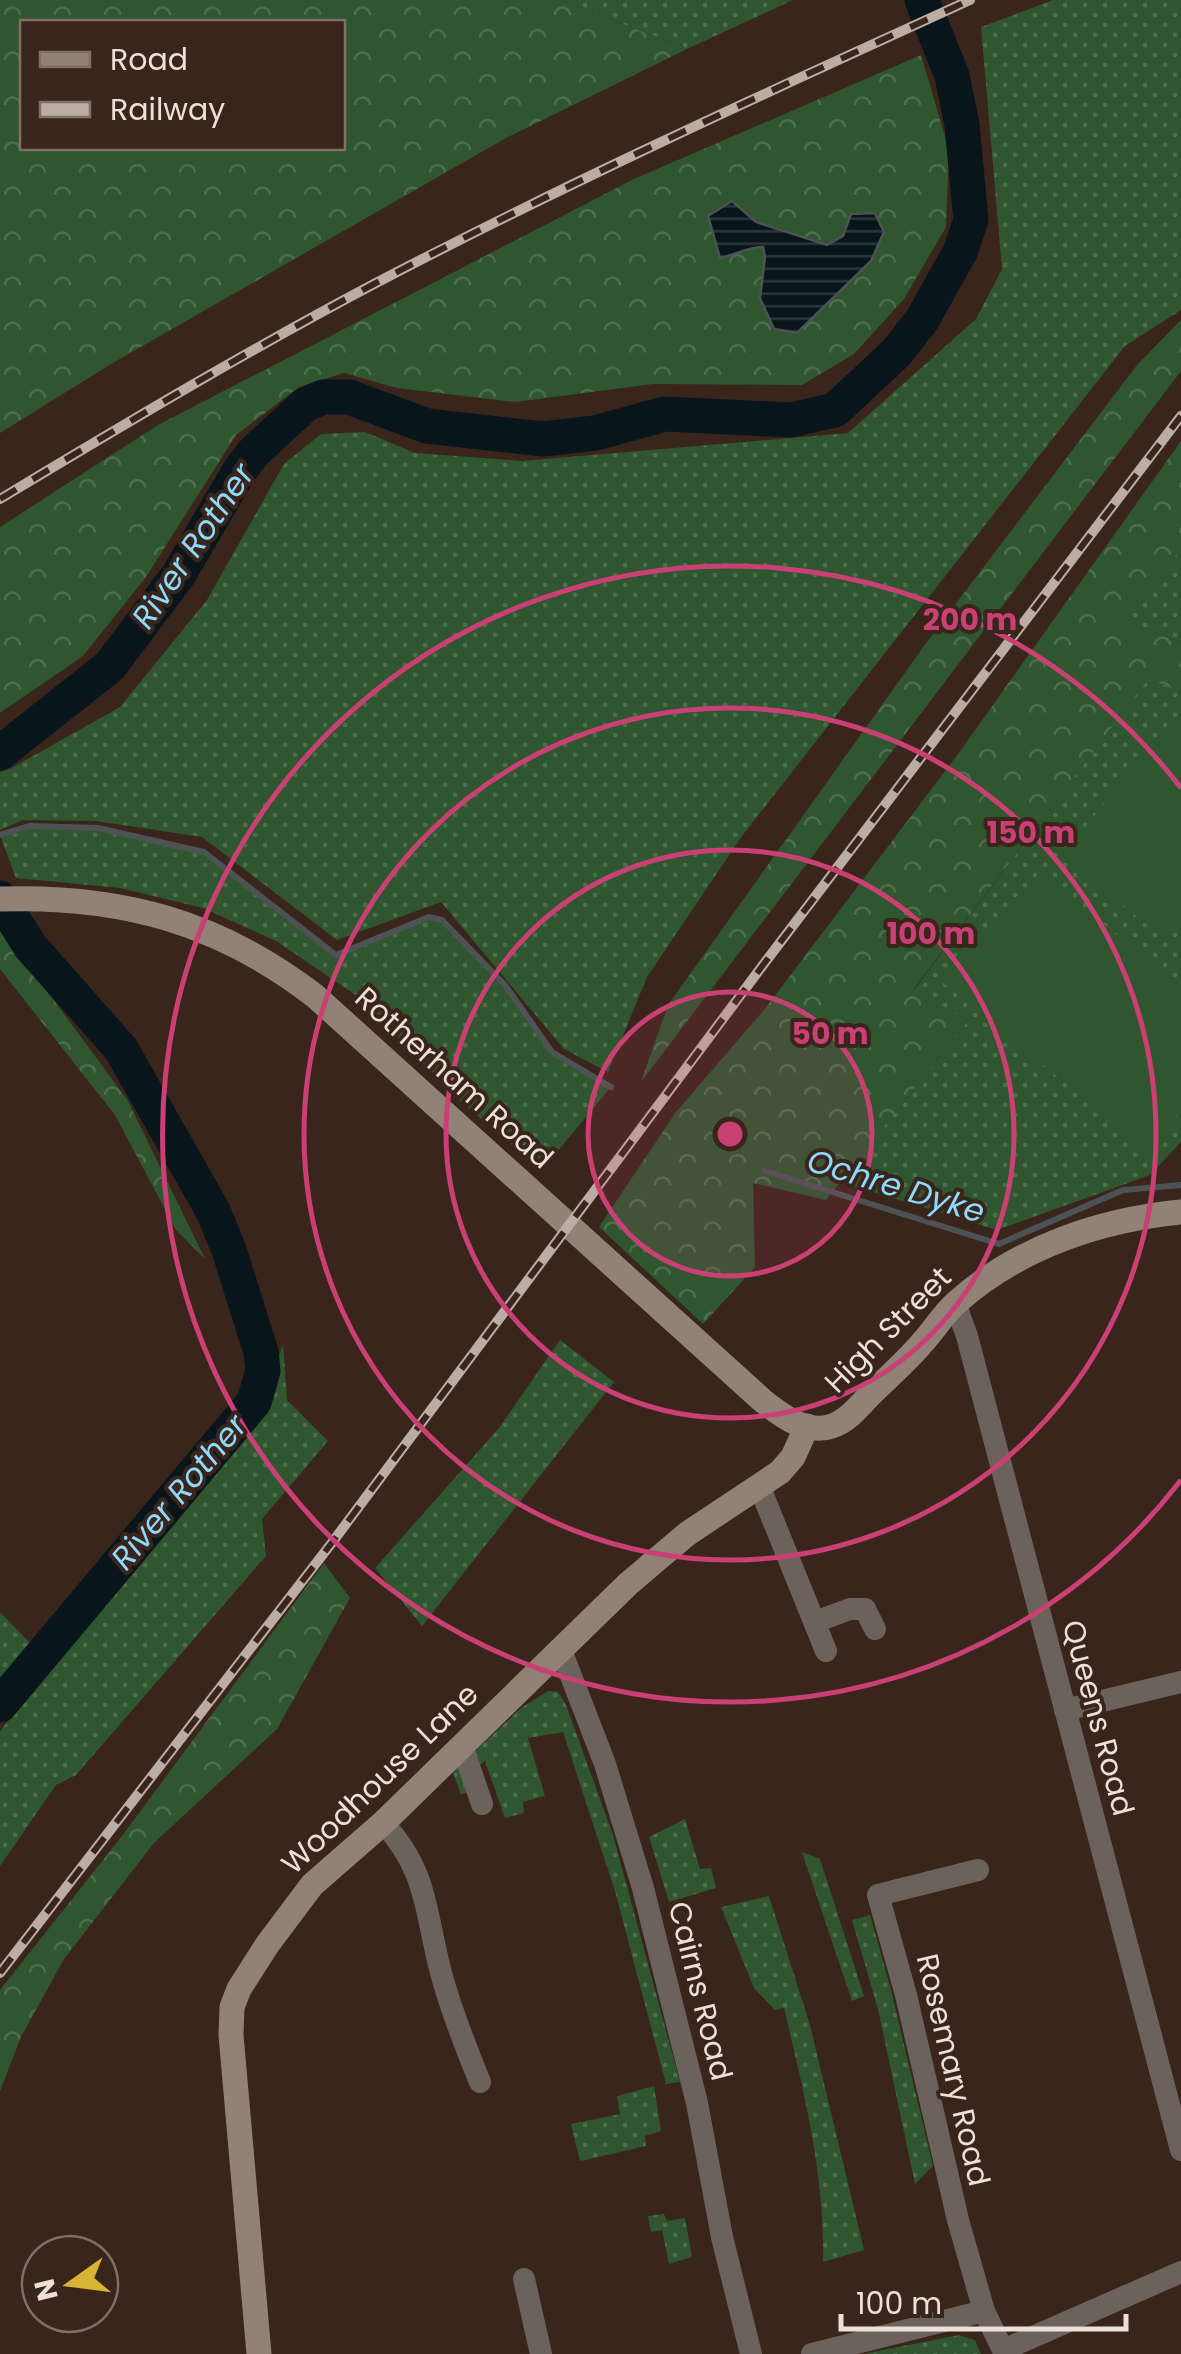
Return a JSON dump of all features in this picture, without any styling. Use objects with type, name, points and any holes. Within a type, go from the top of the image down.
[{"type":"street","name":"Rotherham Road","points":[[0,898],[88,900],[169,918],[224,939],[282,972],[315,996],[763,1401],[786,1418],[807,1426]]},
{"type":"street","name":"High Street","points":[[807,1426],[833,1426],[847,1417],[921,1345],[955,1303],[1000,1271],[1049,1244],[1113,1222],[1181,1212]]},
{"type":"street","name":"Queens Road","points":[[955,1303],[967,1336],[1181,2150]]},
{"type":"street","name":"Woodhouse Lane","points":[[259,2354],[235,2090],[232,2007],[266,1944],[312,1885],[383,1823],[628,1584],[687,1534],[760,1488],[788,1464],[807,1426]]},
{"type":"street","points":[[760,1488],[826,1651]]},
{"type":"street","points":[[815,1622],[850,1608],[866,1609],[876,1629]]},
{"type":"street","name":"Cairns Road","points":[[561,1650],[604,1764],[643,1888],[698,2103],[719,2223],[751,2354]]},
{"type":"street","points":[[1065,1710],[1181,1682]]},
{"type":"street","points":[[462,1746],[482,1804]]},
{"type":"street","points":[[383,1823],[410,1856],[422,1882],[428,1926],[444,1983],[480,2082]]},
{"type":"street","name":"Rosemary Road","points":[[978,1870],[878,1895],[906,1995],[958,2220],[984,2311],[1004,2352]]},
{"type":"street","points":[[1004,2352],[1181,2272]]},
{"type":"street","points":[[524,2279],[541,2354]]},
{"type":"street","points":[[812,2354],[984,2311]]},
{"type":"green space","points":[[0,0],[561,0],[687,49],[506,138],[111,364],[0,433]]},
{"type":"green space","points":[[561,0],[793,0],[687,49]]},
{"type":"green space","points":[[1053,0],[1181,0],[1181,310],[1125,346],[742,836],[647,977],[608,1072],[564,1049],[441,902],[337,940],[202,837],[96,821],[23,820],[0,830],[0,772],[120,707],[207,600],[284,464],[321,434],[365,432],[415,453],[522,461],[848,433],[976,319],[1002,269],[981,27]]},
{"type":"green space","points":[[921,55],[949,150],[946,227],[904,299],[854,354],[802,385],[653,384],[515,402],[397,388],[344,373],[299,387],[236,435],[146,577],[83,656],[0,713],[0,527],[158,425],[634,179]]},
{"type":"green space","points":[[1181,320],[1181,371],[641,1082],[668,1005],[929,639],[1137,365]]},
{"type":"green space","points":[[1181,441],[1181,549],[1122,620],[1181,642],[1181,693],[1149,678],[914,989],[968,1021],[826,1200],[753,1183],[755,1267],[703,1324],[599,1227],[676,1112],[764,1010],[958,754]]},
{"type":"green space","points":[[1181,549],[1181,642],[1121,620]]},
{"type":"green space","points":[[1149,677],[1181,693],[1181,1142],[1150,1175],[997,1230],[840,1182],[968,1021],[914,990]]},
{"type":"green space","points":[[1181,711],[1181,916],[1163,938],[1062,855]]},
{"type":"green space","points":[[29,826],[98,828],[204,852],[336,955],[429,917],[442,920],[505,985],[552,1052],[611,1087],[542,1170],[462,1103],[360,998],[276,941],[203,908],[120,888],[16,878],[0,835]]},
{"type":"green space","points":[[1040,872],[1181,988],[1181,1110],[1147,1150],[942,982]]},
{"type":"green space","points":[[0,927],[128,1101],[205,1259],[176,1230],[115,1115],[0,969]]},
{"type":"green space","points":[[560,1340],[614,1382],[422,1626],[375,1568],[499,1428]]},
{"type":"green space","points":[[283,1344],[287,1400],[328,1441],[262,1519],[266,1556],[76,1775],[56,1785],[0,1866],[0,1731],[261,1413]]},
{"type":"green space","points":[[324,1563],[350,1598],[277,1729],[154,1843],[64,1959],[21,2037],[0,2091],[0,1990],[122,1836]]},
{"type":"green space","points":[[0,1612],[30,1643],[0,1683]]},
{"type":"green space","points":[[548,1691],[558,1692],[566,1705],[613,1835],[680,2082],[666,2084],[615,1891],[563,1732],[528,1738],[545,1796],[523,1802],[524,1813],[505,1818],[485,1761],[474,1769],[481,1785],[461,1795],[453,1772],[521,1708]]},
{"type":"green space","points":[[685,1819],[700,1869],[711,1868],[716,1888],[669,1902],[649,1837]]},
{"type":"green space","points":[[802,1852],[820,1859],[864,1996],[852,2001]]},
{"type":"green space","points":[[769,1896],[810,2025],[864,2250],[823,2262],[817,2166],[784,2008],[775,2010],[754,1988],[721,1907]]},
{"type":"green space","points":[[870,1915],[933,2166],[915,2184],[878,2009],[852,1920]]},
{"type":"green space","points":[[654,2086],[661,2131],[645,2136],[646,2146],[580,2161],[571,2124],[620,2114],[617,2096]]},
{"type":"green space","points":[[664,2214],[667,2221],[685,2218],[692,2257],[669,2264],[662,2230],[651,2232],[648,2216]]},
{"type":"green space","points":[[959,2335],[975,2340],[981,2354],[863,2354]]},
{"type":"shaded area","points":[[732,201],[756,222],[827,245],[843,236],[851,214],[875,213],[884,232],[871,261],[797,333],[774,329],[760,298],[763,247],[720,258],[708,216]]},
{"type":"waterway","name":"River Rother","points":[[0,753],[110,666],[179,574],[254,452],[305,405],[323,397],[349,397],[427,426],[543,439],[595,433],[665,414],[791,420],[835,410],[896,353],[922,320],[960,252],[971,220],[962,125],[952,76],[922,0]]},
{"type":"waterway","name":"Ochre Dyke","points":[[0,835],[29,826],[98,828],[204,852],[336,955],[429,917],[442,920],[505,985],[552,1052],[611,1087]]},
{"type":"waterway","name":"River Rother","points":[[0,898],[30,946],[121,1049],[213,1211],[261,1352],[263,1371],[254,1402],[0,1705]]},
{"type":"waterway","name":"Ochre Dyke","points":[[765,1171],[999,1244],[1123,1190],[1181,1185]]},
{"type":"railway","points":[[0,499],[232,362],[447,246],[970,0]]},
{"type":"railway","points":[[0,1973],[334,1540],[763,965],[1181,416]]}]
